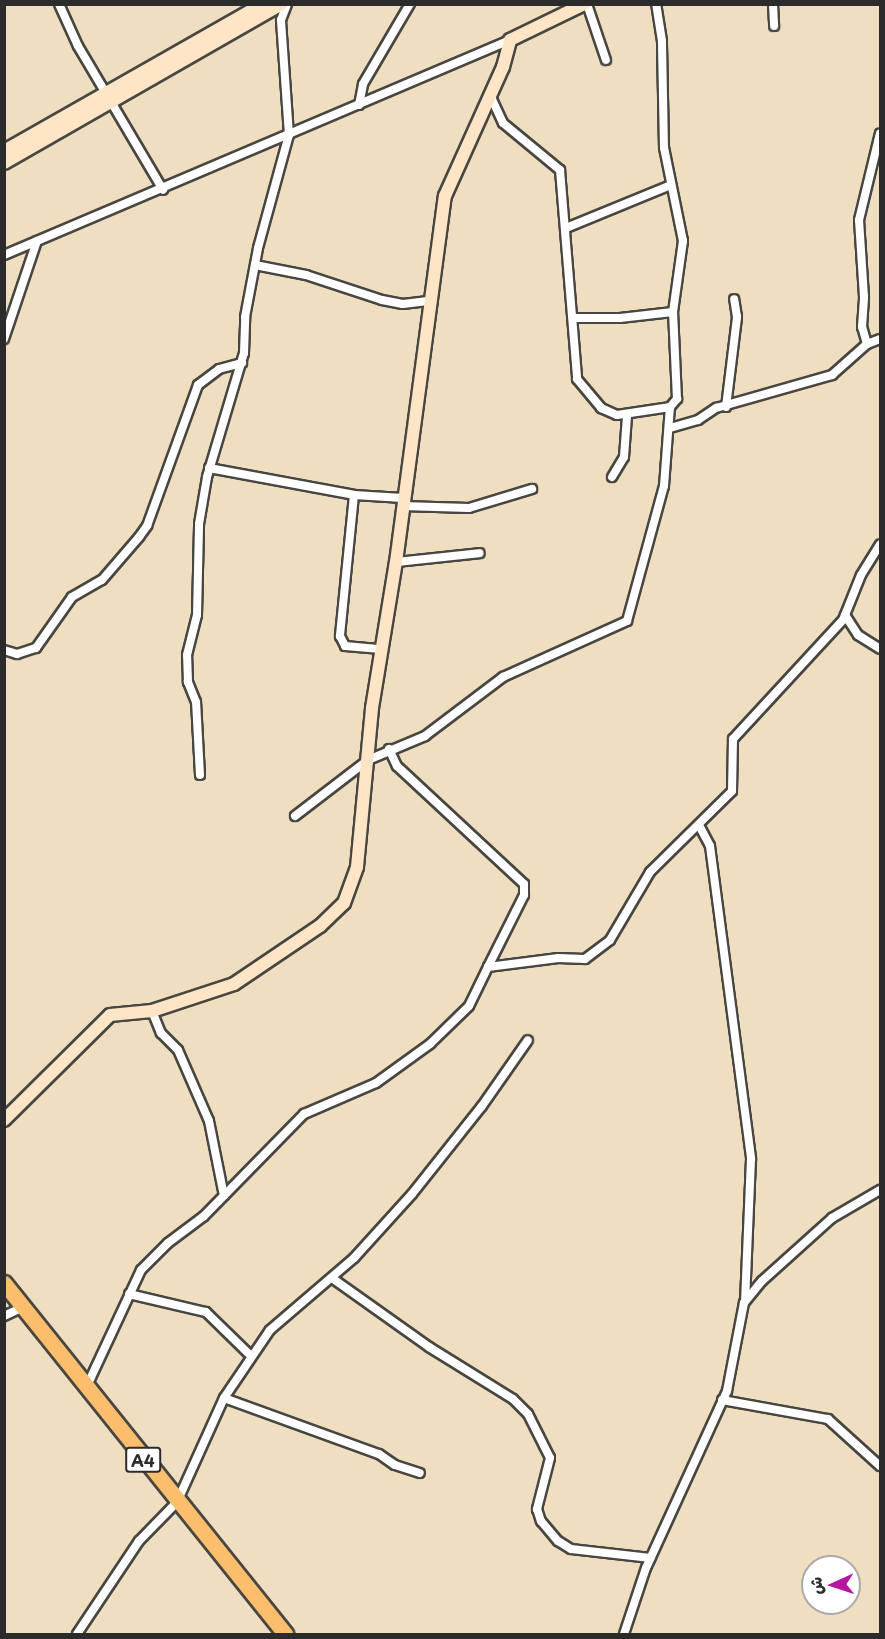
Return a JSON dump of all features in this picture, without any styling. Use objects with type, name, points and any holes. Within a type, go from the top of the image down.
[{"type":"highway","name":"A4","points":[[4,1283],[15,1312],[86,1388],[173,1505]]},
{"type":"highway","name":"A4","points":[[4,1298],[213,1554],[285,1635]]},
{"type":"highway","name":"A4","points":[[213,1554],[272,1635]]},
{"type":"street","points":[[59,4],[78,46],[163,190]]},
{"type":"street","points":[[4,163],[263,4]]},
{"type":"street","points":[[4,151],[110,97],[282,4]]},
{"type":"street","points":[[200,775],[196,702],[188,682],[187,655],[197,615],[197,543],[209,468],[242,363],[255,265],[289,135],[281,20],[287,4]]},
{"type":"street","points":[[359,105],[363,84],[410,4]]},
{"type":"street","points":[[295,816],[368,759],[425,736],[503,677],[627,621],[664,486],[670,407],[676,399],[673,312],[683,242],[664,148],[662,41],[656,4]]},
{"type":"street","points":[[773,4],[774,27]]},
{"type":"street","points":[[4,255],[163,190],[510,40],[582,5],[606,60]]},
{"type":"street","points":[[4,1120],[110,1015],[152,1011],[234,984],[336,914],[352,886],[357,867],[381,649],[396,562],[428,301],[445,196],[510,40]]},
{"type":"street","points":[[489,94],[503,123],[560,170],[574,318],[577,379],[601,408],[627,416],[670,407]]},
{"type":"street","points":[[867,344],[862,327],[864,297],[859,220],[880,133]]},
{"type":"street","points":[[566,228],[670,185]]},
{"type":"street","points":[[4,339],[37,241]]},
{"type":"street","points":[[255,265],[306,275],[382,300],[402,304],[428,301]]},
{"type":"street","points":[[726,407],[737,317],[734,299]]},
{"type":"street","points":[[574,318],[620,318],[673,312]]},
{"type":"street","points":[[670,428],[726,407],[832,375],[867,344],[880,339]]},
{"type":"street","points":[[4,650],[17,654],[36,648],[72,597],[102,579],[139,537],[147,526],[186,408],[198,385],[219,369],[242,363]]},
{"type":"street","points":[[612,477],[624,457],[627,416]]},
{"type":"street","points":[[209,468],[354,495],[469,508],[532,489]]},
{"type":"street","points":[[354,495],[340,636],[345,646],[381,649]]},
{"type":"street","points":[[488,967],[594,956],[610,940],[650,872],[700,827],[733,789],[731,750],[737,735],[845,615],[861,575],[880,544]]},
{"type":"street","points":[[396,562],[480,553]]},
{"type":"street","points":[[845,615],[858,634],[880,649]]},
{"type":"street","points":[[86,1388],[129,1294],[147,1262],[224,1196],[266,1149],[304,1114],[376,1083],[443,1034],[469,1006],[524,895],[524,884],[397,766],[389,749]]},
{"type":"street","points":[[624,1635],[650,1558],[722,1400],[744,1303],[751,1160],[710,846],[700,827]]},
{"type":"street","points":[[152,1011],[161,1032],[178,1050],[209,1121],[224,1196]]},
{"type":"street","points":[[77,1635],[139,1541],[173,1505],[224,1398],[250,1355],[270,1330],[367,1245],[446,1152],[528,1040]]},
{"type":"street","points":[[744,1303],[832,1218],[880,1190]]},
{"type":"street","points":[[332,1278],[429,1347],[513,1399],[528,1414],[550,1458],[550,1472],[537,1509],[541,1521],[558,1541],[571,1549],[650,1558]]},
{"type":"street","points":[[129,1294],[206,1312],[250,1355]]},
{"type":"street","points":[[224,1398],[379,1454],[395,1465],[420,1473]]},
{"type":"street","points":[[722,1400],[828,1419],[880,1466]]}]
